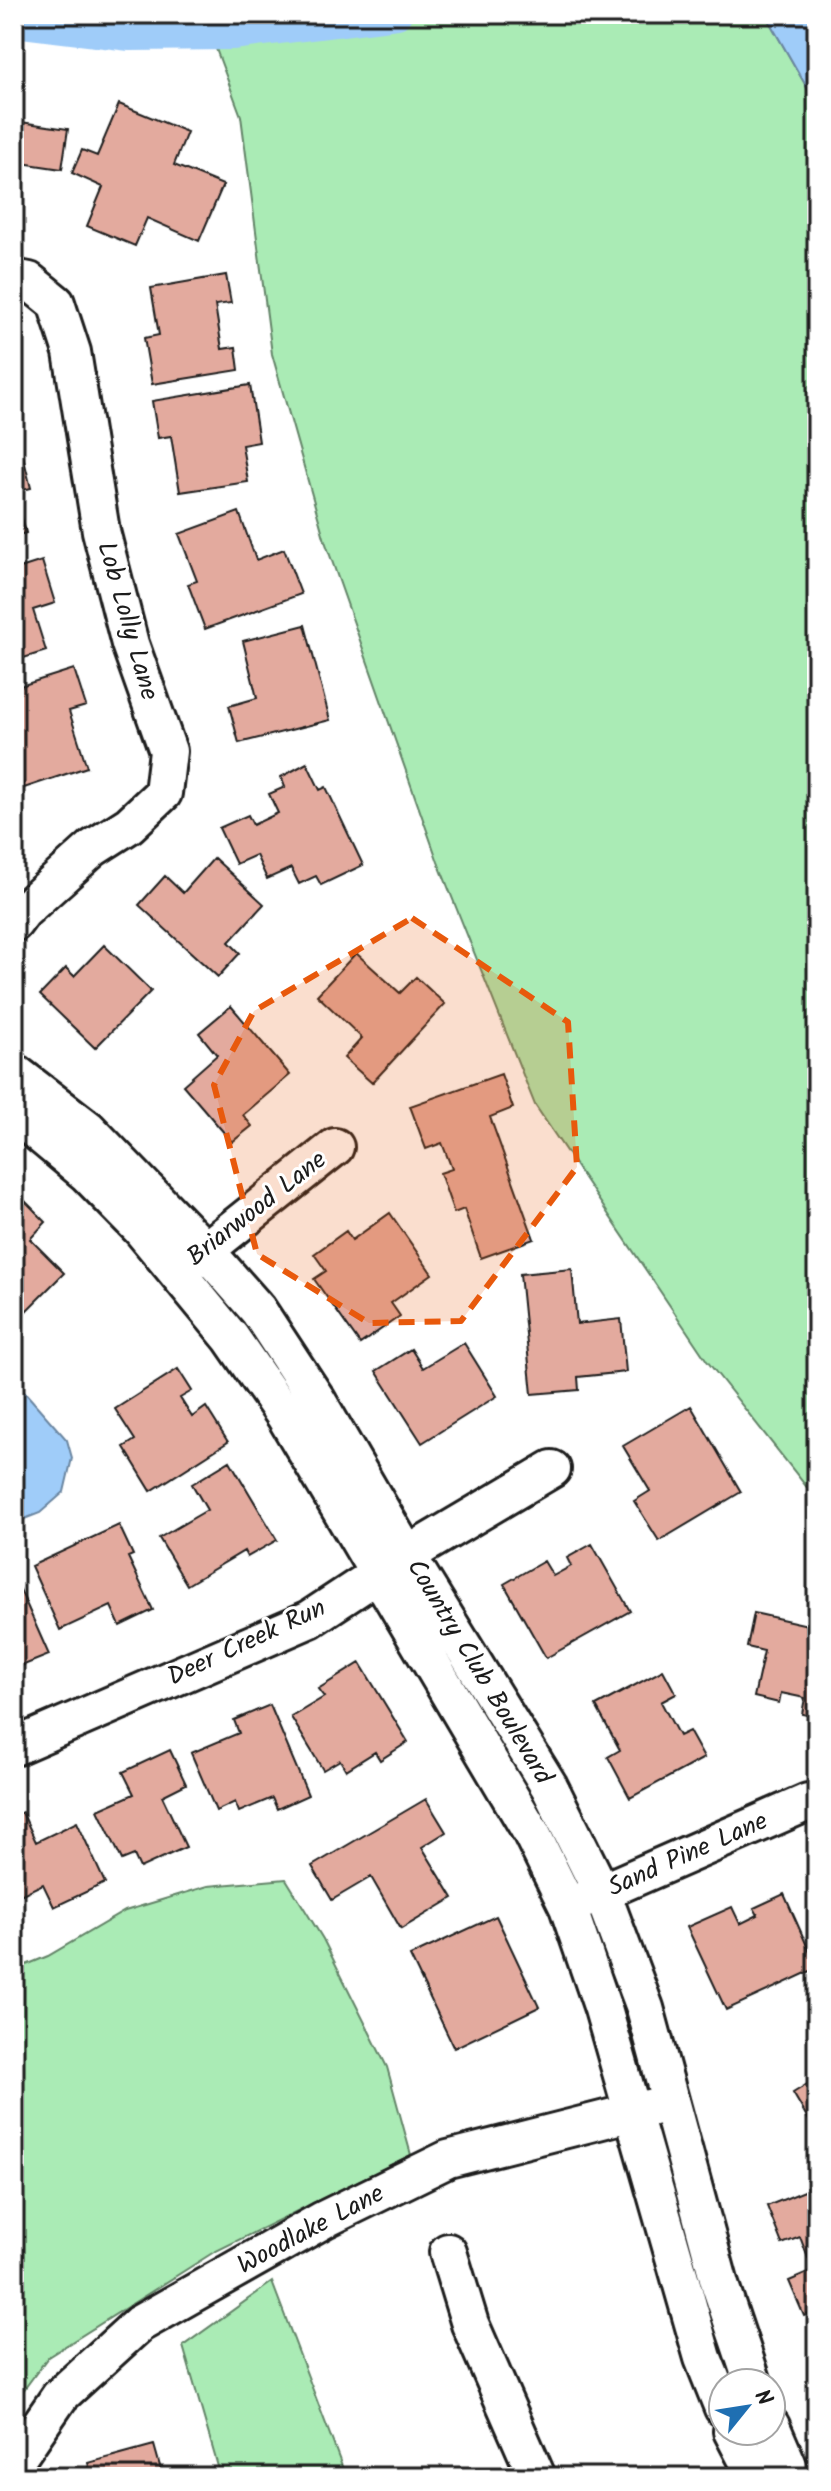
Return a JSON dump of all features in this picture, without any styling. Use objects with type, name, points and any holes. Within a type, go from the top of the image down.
[{"type":"street","name":"Lob Lolly Lane","points":[[14,278],[29,281],[56,303],[72,352],[101,531],[130,644],[168,751],[163,793],[129,825],[93,848],[23,911],[14,923]]},
{"type":"street","name":"Country Club Boulevard","points":[[14,1072],[88,1129],[192,1261],[231,1338],[549,1786],[602,1893],[645,2008],[720,2285],[748,2367]]},
{"type":"street","name":"Country Club Boulevard","points":[[14,1113],[192,1261]]},
{"type":"street","name":"Briarwood Lane","points":[[192,1261],[335,1147]]},
{"type":"street","name":"Deer Creek Run","points":[[14,1747],[310,1619],[393,1564],[552,1469]]},
{"type":"street","name":"Country Club Boulevard","points":[[393,1564],[446,1691],[531,1832],[568,1907],[603,2009],[707,2368]]},
{"type":"street","name":"Sand Pine Lane","points":[[568,1907],[808,1802]]},
{"type":"street","name":"Woodlake Lane","points":[[14,2463],[60,2396],[139,2324],[296,2235],[448,2159],[670,2102]]},
{"type":"street","points":[[448,2252],[470,2324],[537,2477]]},
{"type":"street","points":[[740,2447],[756,2477]]},
{"type":"street","points":[[780,2447],[793,2477]]},
{"type":"highlighted area","points":[[412,918],[568,1022],[577,1167],[461,1321],[369,1323],[257,1254],[214,1085],[254,1011]]},
{"type":"green space","points":[[203,14],[765,14],[817,105],[817,1500],[707,1361],[535,1105],[438,862],[325,541],[272,354],[241,116]]},
{"type":"green space","points":[[286,1879],[323,1939],[387,2067],[411,2155],[214,2252],[48,2357],[14,2403],[14,1970],[48,1956],[125,1911],[208,1886]]},
{"type":"green space","points":[[272,2282],[346,2477],[221,2477],[183,2346]]},
{"type":"water","points":[[765,14],[817,14],[817,105]]},
{"type":"water","points":[[14,1380],[67,1440],[72,1458],[64,1492],[40,1513],[14,1523]]},
{"type":"building","points":[[119,104],[187,132],[174,165],[223,185],[199,241],[147,218],[135,246],[87,226],[103,187],[72,173],[82,150],[97,156]]},
{"type":"building","points":[[14,121],[68,129],[62,169],[14,162]]},
{"type":"building","points":[[226,275],[231,303],[215,305],[222,349],[236,347],[239,370],[152,384],[144,338],[159,335],[151,288]]},
{"type":"building","points":[[250,385],[259,442],[242,445],[248,482],[180,492],[171,436],[158,438],[152,401]]},
{"type":"building","points":[[21,448],[31,488],[15,492],[26,533],[14,536],[14,449]]},
{"type":"building","points":[[239,512],[256,560],[284,549],[301,594],[205,629],[188,584],[197,581],[179,534]]},
{"type":"building","points":[[42,561],[55,603],[33,610],[46,651],[14,661],[14,570]]},
{"type":"building","points":[[305,625],[330,720],[239,743],[229,706],[257,698],[243,641]]},
{"type":"building","points":[[74,669],[86,706],[69,711],[87,767],[24,788],[14,756],[14,688]]},
{"type":"building","points":[[307,763],[320,790],[326,787],[363,865],[321,885],[316,876],[299,884],[291,868],[267,879],[256,855],[236,864],[219,828],[248,815],[253,825],[278,813],[269,794],[285,787],[281,777]]},
{"type":"building","points":[[214,858],[264,904],[229,942],[240,953],[218,977],[139,905],[165,876],[183,893]]},
{"type":"building","points":[[104,945],[151,991],[95,1048],[40,995],[66,968],[74,976]]},
{"type":"building","points":[[356,953],[400,993],[416,977],[445,1004],[372,1083],[344,1058],[362,1038],[317,995]]},
{"type":"building","points":[[231,1006],[290,1075],[243,1115],[252,1126],[232,1142],[183,1085],[217,1055],[199,1033]]},
{"type":"building","points":[[501,1074],[513,1108],[490,1117],[534,1239],[481,1258],[464,1209],[454,1213],[440,1173],[452,1169],[442,1143],[426,1149],[410,1106]]},
{"type":"building","points":[[17,1193],[46,1222],[30,1239],[64,1273],[14,1323],[14,1196]]},
{"type":"building","points":[[390,1213],[432,1274],[391,1303],[400,1316],[360,1344],[314,1279],[326,1271],[314,1254],[346,1231],[352,1240]]},
{"type":"building","points":[[572,1269],[577,1324],[621,1319],[626,1372],[578,1377],[579,1390],[532,1394],[520,1274]]},
{"type":"building","points":[[464,1343],[497,1396],[422,1443],[376,1371],[411,1349],[423,1368]]},
{"type":"building","points":[[178,1369],[192,1391],[180,1398],[192,1417],[206,1407],[228,1442],[151,1491],[124,1447],[135,1440],[115,1409]]},
{"type":"building","points":[[691,1406],[741,1492],[659,1541],[634,1501],[650,1491],[623,1446]]},
{"type":"building","points":[[230,1461],[277,1540],[247,1557],[244,1551],[187,1585],[159,1538],[207,1510],[192,1484]]},
{"type":"building","points":[[119,1525],[133,1555],[128,1557],[153,1610],[120,1626],[111,1606],[60,1630],[31,1566]]},
{"type":"building","points":[[592,1544],[630,1611],[546,1658],[504,1584],[544,1561],[553,1576],[571,1566],[567,1558]]},
{"type":"building","points":[[14,1576],[49,1655],[14,1669]]},
{"type":"building","points":[[754,1613],[817,1627],[817,1717],[802,1714],[805,1698],[781,1693],[779,1703],[754,1697],[764,1651],[747,1647]]},
{"type":"building","points":[[360,1663],[408,1742],[380,1760],[375,1752],[346,1770],[340,1760],[323,1770],[291,1717],[324,1697],[318,1689]]},
{"type":"building","points":[[663,1670],[676,1694],[661,1702],[679,1736],[689,1731],[704,1758],[630,1798],[608,1757],[620,1750],[596,1706]]},
{"type":"building","points":[[270,1705],[308,1795],[277,1809],[272,1798],[239,1812],[235,1802],[216,1811],[191,1753],[239,1733],[234,1720]]},
{"type":"building","points":[[170,1750],[186,1784],[162,1796],[186,1847],[140,1868],[134,1855],[122,1860],[98,1810],[134,1794],[123,1772]]},
{"type":"building","points":[[426,1799],[446,1832],[422,1847],[453,1898],[401,1929],[371,1877],[332,1900],[312,1866]]},
{"type":"building","points":[[22,1812],[36,1842],[77,1822],[105,1883],[54,1907],[43,1884],[14,1898],[14,1816]]},
{"type":"building","points":[[784,1894],[817,1968],[726,2010],[687,1927],[732,1907],[740,1924],[758,1915],[754,1908]]},
{"type":"building","points":[[496,1916],[539,2007],[454,2048],[410,1956]]},
{"type":"building","points":[[817,2078],[817,2134],[793,2093]]},
{"type":"building","points":[[817,2186],[817,2260],[810,2263],[800,2237],[782,2244],[767,2206]]},
{"type":"building","points":[[817,2269],[817,2313],[804,2316],[789,2281]]},
{"type":"building","points":[[154,2445],[163,2477],[92,2477],[88,2463]]},
{"type":"waterway","points":[[14,22],[130,36],[232,35],[397,14]]}]
